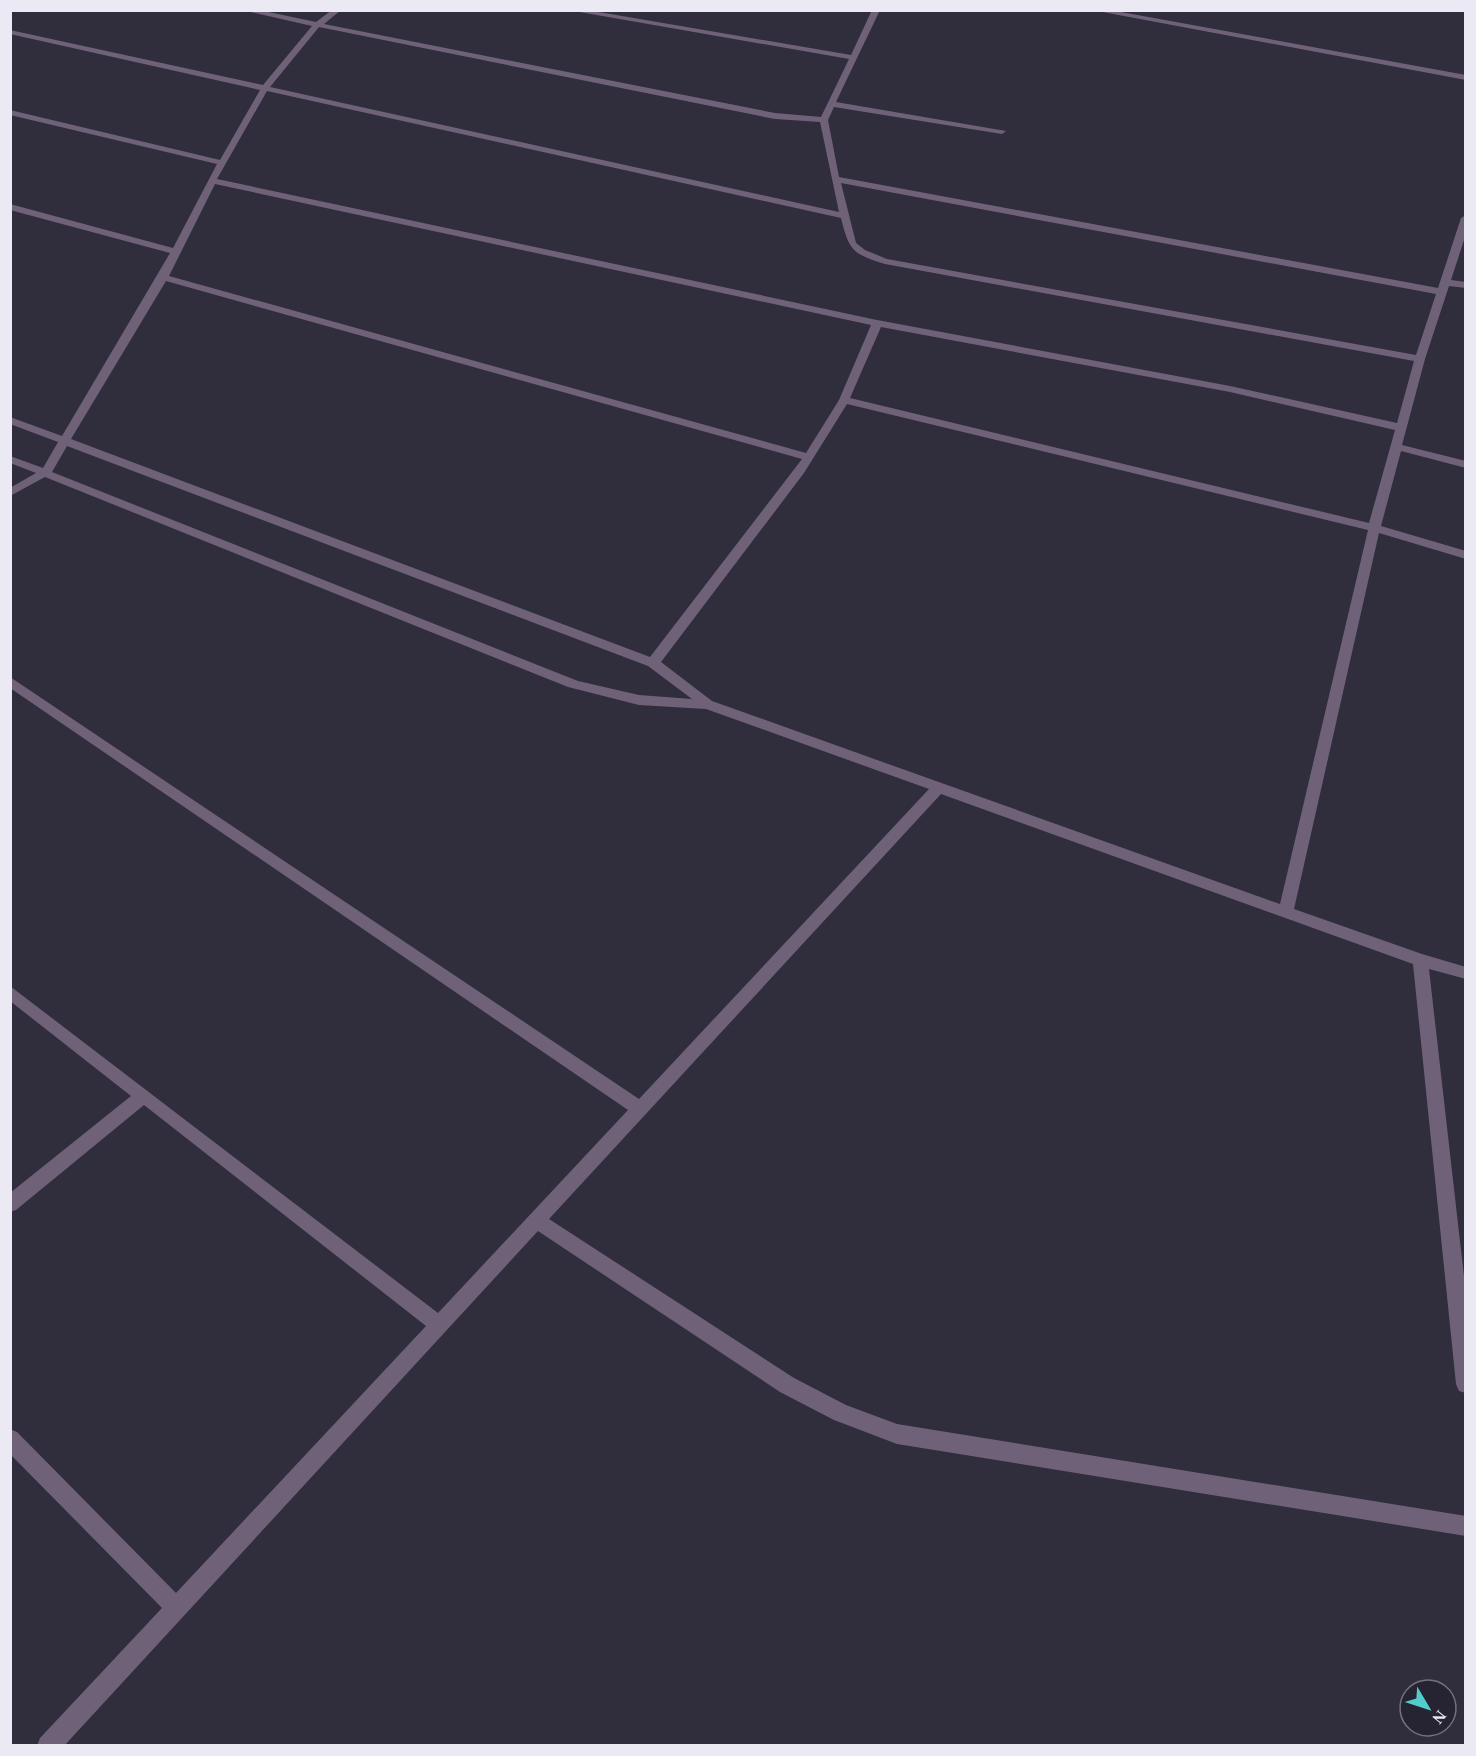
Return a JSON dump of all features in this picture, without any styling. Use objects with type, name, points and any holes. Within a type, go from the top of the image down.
[{"type":"street","points":[[245,10],[775,116],[824,120]]},
{"type":"street","points":[[10,493],[46,472],[63,440],[163,277],[174,251],[265,88],[317,25],[338,10]]},
{"type":"street","points":[[571,10],[854,58]]},
{"type":"street","points":[[876,10],[824,120],[835,179],[852,244],[862,252],[885,261],[1420,359]]},
{"type":"street","points":[[1095,10],[1466,78]]},
{"type":"street","points":[[10,32],[844,216]]},
{"type":"street","points":[[830,104],[1002,131]]},
{"type":"street","points":[[10,112],[222,163]]},
{"type":"street","points":[[835,179],[1443,287],[1466,285]]},
{"type":"street","points":[[212,181],[877,323],[1230,389],[1403,428]]},
{"type":"street","points":[[10,207],[174,251]]},
{"type":"street","points":[[1287,912],[1374,528],[1420,359],[1466,218]]},
{"type":"street","points":[[163,277],[808,457]]},
{"type":"street","points":[[653,663],[808,457],[844,400],[877,323]]},
{"type":"street","points":[[844,400],[1374,528],[1466,555]]},
{"type":"street","points":[[10,420],[653,663],[707,704],[1419,960],[1466,973]]},
{"type":"street","points":[[1397,447],[1466,465]]},
{"type":"street","points":[[10,459],[573,684],[605,695],[652,704],[707,704]]},
{"type":"street","points":[[10,681],[640,1109]]},
{"type":"street","points":[[48,1746],[939,787]]},
{"type":"street","points":[[1419,960],[1466,1384]]},
{"type":"street","points":[[10,992],[438,1324]]},
{"type":"street","points":[[10,1204],[143,1096]]},
{"type":"street","points":[[536,1220],[787,1384],[841,1413],[897,1434],[1466,1526]]},
{"type":"street","points":[[10,1439],[176,1608]]}]
